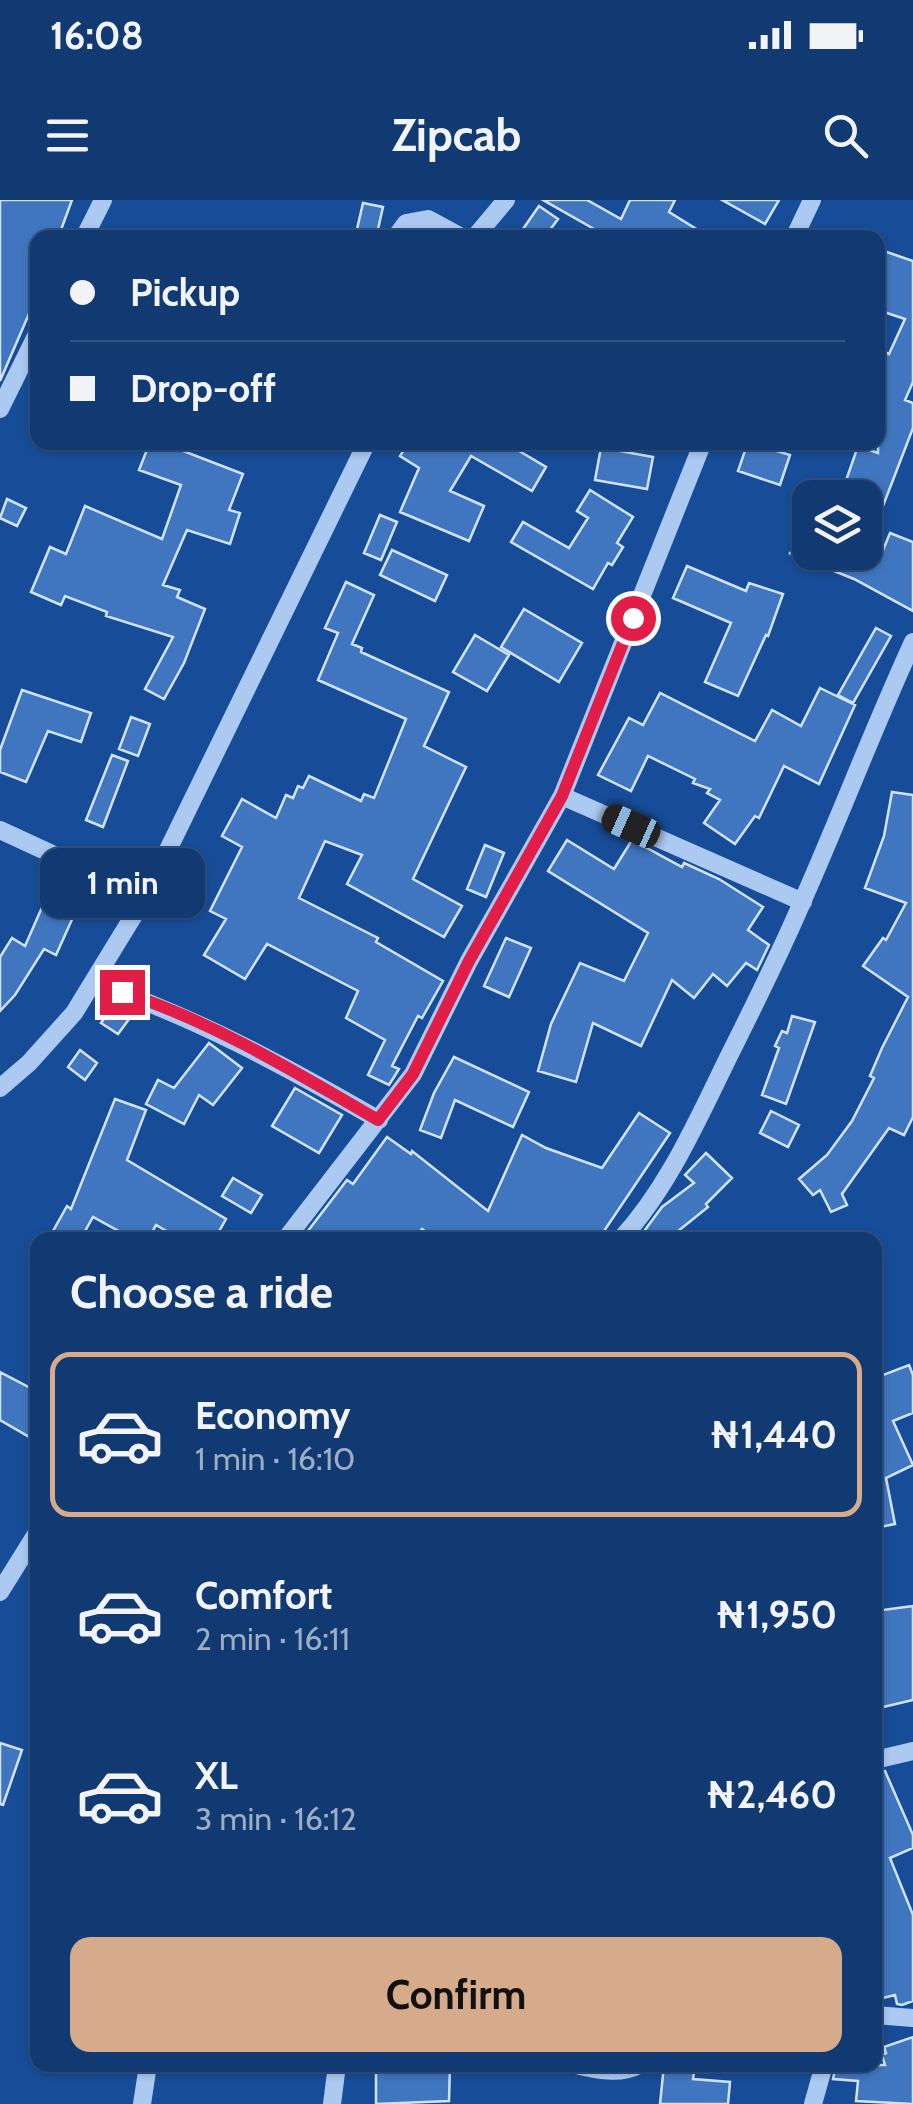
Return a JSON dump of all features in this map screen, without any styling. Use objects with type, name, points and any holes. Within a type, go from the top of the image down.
[{"type":"street","points":[[88,230],[103,200]]},
{"type":"street","points":[[481,230],[506,200]]},
{"type":"street","points":[[798,230],[812,200]]},
{"type":"street","points":[[401,230],[406,223],[428,219],[448,230]]},
{"type":"street","points":[[0,409],[30,348]]},
{"type":"street","points":[[0,1088],[29,1063],[74,1013],[144,897],[363,450]]},
{"type":"street","points":[[290,1232],[413,1074],[469,961],[562,796],[700,450]]},
{"type":"street","points":[[627,1232],[646,1211],[694,1128],[803,902],[913,642]]},
{"type":"street","points":[[562,796],[803,902]]},
{"type":"street","points":[[0,830],[144,897]]},
{"type":"street","points":[[94,984],[185,1018],[290,1069],[378,1120]]},
{"type":"street","points":[[0,1592],[30,1544]]},
{"type":"street","points":[[882,1758],[913,1751]]},
{"type":"street","points":[[882,2016],[913,2018]]},
{"type":"street","points":[[142,2104],[147,2072]]},
{"type":"street","points":[[332,2104],[336,2072]]},
{"type":"street","points":[[813,2104],[822,2072]]},
{"type":"building","points":[[0,200],[72,200],[61,230],[30,230],[30,312],[0,381]]},
{"type":"building","points":[[543,200],[587,200],[621,219],[630,200],[675,200],[669,212],[698,230],[596,230]]},
{"type":"building","points":[[722,200],[779,200],[765,224]]},
{"type":"building","points":[[363,203],[383,207],[378,230],[357,230]]},
{"type":"building","points":[[539,206],[558,219],[550,230],[523,229]]},
{"type":"building","points":[[885,251],[913,261],[913,382],[905,400],[913,403],[913,428],[883,506],[882,480],[846,480],[857,450],[885,450],[885,352],[889,354],[905,319],[885,312]]},
{"type":"building","points":[[147,450],[181,450],[243,474],[229,510],[240,513],[230,544],[187,530],[163,585],[180,590],[177,597],[205,609],[184,663],[164,699],[145,689],[173,637],[106,616],[107,612],[65,596],[61,605],[31,592],[50,547],[66,554],[85,506],[162,539],[181,485],[139,470]]},
{"type":"building","points":[[404,450],[517,450],[546,467],[532,491],[471,456],[450,491],[484,506],[469,541],[400,512],[419,468],[400,456]]},
{"type":"building","points":[[601,450],[653,457],[647,489],[595,480]]},
{"type":"building","points":[[745,450],[774,450],[790,455],[780,485],[738,471]]},
{"type":"building","points":[[590,490],[633,517],[617,543],[623,547],[593,589],[511,542],[523,522],[569,548],[588,518],[577,511]]},
{"type":"building","points":[[7,499],[26,508],[17,526],[0,518]]},
{"type":"building","points":[[380,515],[397,522],[381,560],[364,553]]},
{"type":"building","points":[[890,533],[913,542],[913,611],[832,570],[882,570],[882,553]]},
{"type":"building","points":[[392,550],[447,575],[435,601],[380,575]]},
{"type":"building","points":[[687,566],[746,591],[749,583],[783,594],[768,636],[738,696],[705,682],[731,623],[673,598]]},
{"type":"building","points":[[346,582],[374,595],[352,644],[362,648],[361,652],[449,692],[424,746],[466,767],[413,879],[462,906],[444,937],[347,884],[362,855],[325,841],[299,898],[378,938],[376,942],[443,981],[422,1018],[418,1016],[392,1066],[399,1069],[389,1085],[368,1075],[385,1040],[346,1018],[358,991],[267,944],[245,979],[204,955],[226,919],[210,911],[242,847],[222,836],[242,799],[276,818],[286,795],[293,798],[298,786],[303,788],[309,776],[361,801],[364,794],[374,798],[406,719],[318,680],[338,633],[325,628]]},
{"type":"building","points":[[524,609],[582,643],[559,682],[501,647]]},
{"type":"building","points":[[876,628],[891,636],[853,703],[838,695]]},
{"type":"building","points":[[475,635],[509,655],[487,691],[453,672]]},
{"type":"building","points":[[820,688],[855,705],[819,784],[784,766],[759,818],[755,816],[735,844],[704,823],[720,800],[707,793],[710,789],[693,783],[695,779],[648,756],[631,791],[598,775],[629,718],[643,725],[660,693],[755,741],[772,710],[801,726]]},
{"type":"building","points":[[22,690],[91,713],[81,742],[48,731],[26,782],[0,772],[0,750]]},
{"type":"building","points":[[131,717],[150,724],[138,756],[119,749]]},
{"type":"building","points":[[112,755],[128,761],[103,827],[86,820]]},
{"type":"building","points":[[892,792],[913,795],[913,1117],[904,1135],[889,1128],[842,1194],[847,1205],[831,1212],[820,1190],[813,1195],[799,1179],[827,1155],[852,1121],[908,997],[863,966],[883,938],[886,940],[906,903],[865,888],[884,836]]},
{"type":"building","points":[[567,840],[614,869],[632,840],[682,867],[684,863],[719,879],[763,907],[748,930],[769,945],[757,970],[746,963],[727,986],[713,974],[694,998],[672,980],[641,1046],[593,1023],[576,1082],[538,1071],[551,1024],[580,963],[624,981],[648,933],[548,871]]},
{"type":"building","points":[[485,845],[504,853],[486,897],[467,889]]},
{"type":"building","points":[[58,871],[88,884],[56,955],[44,949],[0,1011],[0,957],[12,938],[25,946]]},
{"type":"building","points":[[506,938],[531,948],[509,997],[484,986]]},
{"type":"building","points":[[115,1004],[135,1011],[118,1034],[101,1023]]},
{"type":"building","points":[[792,1016],[815,1022],[786,1104],[762,1095],[779,1048],[775,1046],[782,1031],[787,1033]]},
{"type":"building","points":[[209,1043],[242,1068],[213,1105],[199,1095],[184,1124],[146,1104],[158,1080],[174,1088]]},
{"type":"building","points":[[80,1050],[97,1063],[85,1080],[68,1067]]},
{"type":"building","points":[[454,1057],[529,1092],[513,1127],[455,1100],[441,1138],[420,1130]]},
{"type":"building","points":[[295,1088],[342,1115],[319,1153],[272,1126]]},
{"type":"building","points":[[115,1099],[146,1110],[127,1160],[226,1219],[219,1232],[168,1232],[156,1225],[152,1232],[120,1232],[93,1217],[85,1232],[52,1232],[67,1206],[71,1209]]},
{"type":"building","points":[[771,1111],[799,1125],[788,1147],[760,1133]]},
{"type":"building","points":[[639,1113],[670,1133],[603,1232],[307,1232],[347,1180],[353,1184],[387,1137],[411,1154],[412,1151],[488,1211],[522,1135],[602,1168]]},
{"type":"building","points":[[706,1153],[732,1178],[706,1204],[708,1207],[677,1232],[643,1232],[662,1207],[694,1183],[685,1175]]},
{"type":"building","points":[[233,1178],[262,1195],[251,1213],[222,1196]]},
{"type":"building","points":[[909,1365],[913,1375],[913,1413],[893,1421],[913,1465],[886,1478],[895,1524],[882,1527],[882,1375]]},
{"type":"building","points":[[0,1372],[30,1388],[30,1437],[0,1420]]},
{"type":"building","points":[[913,1606],[913,1700],[882,1707],[882,1610]]},
{"type":"building","points":[[0,1743],[22,1750],[3,1805],[0,1804]]},
{"type":"building","points":[[882,1771],[913,1835],[913,1848],[890,1858],[913,1915],[913,2001],[902,2005],[897,2004],[895,1995],[882,1998]]},
{"type":"building","points":[[913,2037],[913,2104],[856,2101],[858,2081],[833,2079],[834,2072],[882,2072],[884,2047]]},
{"type":"building","points":[[376,2072],[450,2072],[449,2101],[376,2104]]},
{"type":"building","points":[[663,2072],[694,2072],[693,2079],[730,2082],[728,2104],[660,2104]]},
{"type":"route","points":[[122,992],[290,1069],[378,1120],[413,1074],[469,961],[562,796],[633,618]]}]
